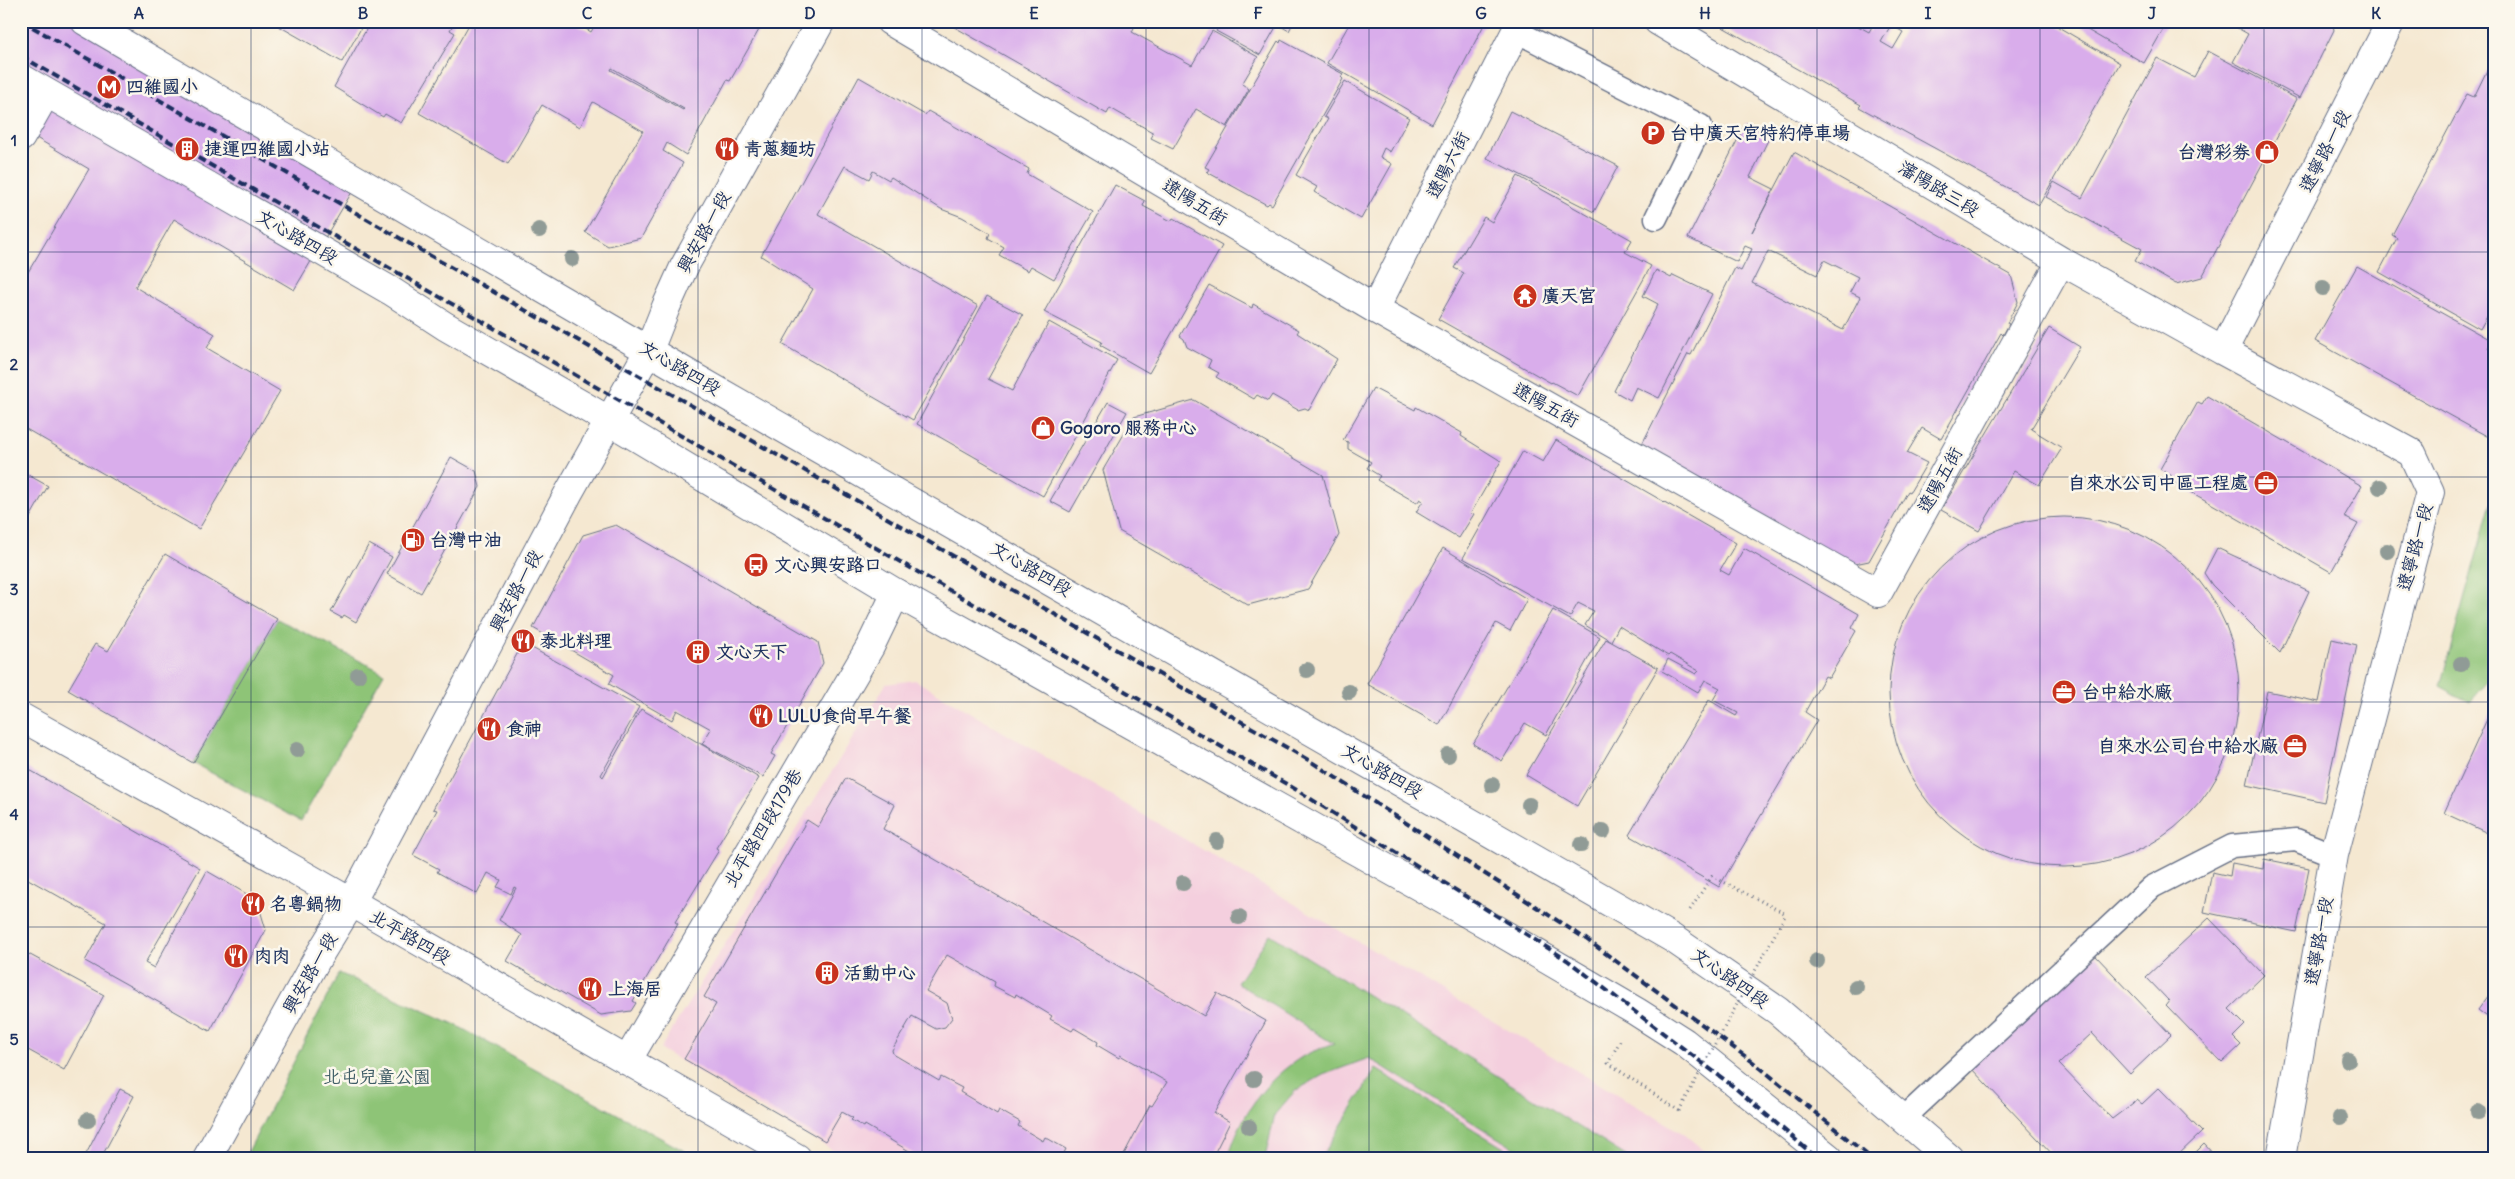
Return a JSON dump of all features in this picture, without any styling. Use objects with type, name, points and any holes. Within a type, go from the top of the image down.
[{"type":"street","name":"文心路四段","points":[[85,21],[649,350],[1672,938],[1778,1011],[1949,1158]]},
{"type":"street","name":"興安路一段","points":[[207,1158],[318,957],[352,904],[608,420],[649,350],[684,267],[822,21]]},
{"type":"street","name":"遼陽五街","points":[[890,21],[1376,309],[1878,593],[2061,261]]},
{"type":"street","name":"瀋陽路三段","points":[[1658,21],[2061,261],[2223,351]]},
{"type":"street","name":"遼寧路一段","points":[[2281,1158],[2334,855],[2430,492],[2412,453],[2223,351],[2391,21]]},
{"type":"street","name":"遼陽六街","points":[[1376,309],[1519,26]]},
{"type":"street","name":"文心路四段","points":[[21,78],[391,291],[445,326],[608,420],[896,593],[1486,924],[1637,1012],[1684,1042],[1829,1158]]},
{"type":"street","points":[[21,137],[46,93]]},
{"type":"street","name":"北平路四段179巷","points":[[627,1060],[870,648],[896,593]]},
{"type":"street","name":"北平路四段","points":[[21,717],[797,1158]]},
{"type":"lane","points":[[1519,26],[1701,126],[1656,218]]},
{"type":"lane","points":[[1904,1118],[2152,887],[2232,846],[2296,840],[2334,855]]},
{"type":"path","points":[[1608,1062],[1679,1111],[1786,914],[1712,876]]},
{"type":"shaded area","points":[[915,680],[1684,1134],[1713,1158],[846,1158],[660,1049],[886,684]]},
{"type":"green space","points":[[2494,492],[2494,674],[2469,702],[2440,686]]},
{"type":"green space","points":[[277,619],[384,673],[301,821],[193,763]]},
{"type":"green space","points":[[1270,934],[1629,1158],[1530,1158],[1369,1058],[1323,1075],[1295,1091],[1275,1114],[1265,1158],[1228,1158],[1233,1142],[1248,1112],[1266,1087],[1278,1075],[1305,1055],[1334,1044],[1237,983]]},
{"type":"green space","name":"北屯兒童公園","points":[[339,973],[454,1024],[697,1158],[245,1158]]},
{"type":"green space","points":[[1376,1069],[1520,1158],[1321,1158]]},
{"type":"building","points":[[21,21],[101,21],[362,175],[294,290],[174,219],[135,287],[215,334],[207,348],[280,391],[199,529],[21,426],[21,284],[89,169],[21,129]]},
{"type":"building","points":[[270,21],[365,21],[342,62]]},
{"type":"building","points":[[371,21],[455,21],[450,30],[455,33],[401,123],[385,114],[383,117],[334,87]]},
{"type":"building","points":[[471,21],[572,21],[591,32],[597,21],[764,21],[730,81],[727,80],[686,155],[667,143],[663,151],[683,163],[641,238],[608,246],[585,232],[643,131],[593,102],[580,127],[542,105],[508,164],[419,113]],"holes":[[[612,68],[684,109],[611,70]]]},
{"type":"building","points":[[944,21],[1137,21],[1132,32],[1192,65],[1212,31],[1258,57],[1242,84],[1249,89],[1227,127],[1196,109],[1173,149],[1151,138],[1154,133],[1110,108],[1107,114]]},
{"type":"building","points":[[1222,21],[1265,21],[1276,27],[1260,55],[1216,31]]},
{"type":"building","points":[[1272,21],[1294,21],[1289,31]]},
{"type":"building","points":[[1351,21],[1360,26],[1363,21],[1486,21],[1432,124],[1327,63]]},
{"type":"building","points":[[1712,21],[1849,21],[1869,32],[1875,21],[2048,21],[2120,63],[2039,205],[1859,107],[1861,105]],"holes":[[[1891,25],[1903,32],[1893,49],[1881,42]]]},
{"type":"building","points":[[2072,21],[2168,21],[2144,63]]},
{"type":"building","points":[[2225,21],[2332,21],[2334,30],[2300,98],[2233,62],[2248,34]]},
{"type":"building","points":[[1281,40],[1343,74],[1341,77],[1343,79],[1272,205],[1269,203],[1267,205],[1207,172],[1209,169],[1205,167],[1278,41],[1280,43]]},
{"type":"building","points":[[2208,51],[2297,99],[2202,277],[2176,284],[2135,261],[2142,249],[2046,197],[2054,182],[2082,198],[2157,58],[2194,77]]},
{"type":"building","points":[[2491,62],[2494,63],[2494,304],[2480,329],[2379,272],[2397,238],[2392,235],[2467,94],[2474,97]]},
{"type":"building","points":[[859,77],[925,115],[928,111],[1029,169],[1027,174],[1093,212],[1054,279],[1031,266],[1028,271],[999,255],[1004,247],[988,238],[990,233],[962,217],[941,209],[891,177],[889,180],[873,171],[869,179],[845,166],[818,214],[978,306],[913,420],[782,344],[813,289],[761,256]]},
{"type":"building","points":[[1345,81],[1409,118],[1390,152],[1384,148],[1380,157],[1392,164],[1361,219],[1314,192],[1317,187],[1296,175],[1328,119],[1324,117]]},
{"type":"building","points":[[1510,111],[1618,166],[1594,212],[1487,158]]},
{"type":"building","points":[[1746,123],[1770,136],[1750,177],[1774,189],[1752,232],[1794,152],[2011,275],[2018,302],[2007,323],[2009,324],[2003,335],[2001,333],[1941,439],[1922,428],[1907,453],[1927,463],[1910,492],[1908,491],[1869,561],[1850,565],[1641,446],[1688,354],[1691,355],[1735,268],[1741,271],[1752,249],[1745,246],[1737,262],[1688,238]],"holes":[[[1768,251],[1817,275],[1824,260],[1858,277],[1850,292],[1860,297],[1843,330],[1752,283]]]},
{"type":"building","name":"廣天宮","points":[[1518,176],[1632,240],[1625,252],[1651,266],[1578,396],[1551,383],[1438,319],[1464,273],[1454,268],[1484,217],[1492,222]]},
{"type":"building","points":[[1115,185],[1145,201],[1143,206],[1171,221],[1173,218],[1222,246],[1149,373],[1100,345],[1102,342],[1044,312]]},
{"type":"building","points":[[2357,266],[2492,341],[2488,348],[2494,351],[2494,440],[2315,341]]},
{"type":"building","points":[[1656,270],[1671,278],[1673,275],[1712,294],[1659,398],[1636,387],[1630,400],[1614,391],[1658,304],[1643,296]]},
{"type":"building","points":[[1209,285],[1252,308],[1253,304],[1299,330],[1297,333],[1337,359],[1309,410],[1305,408],[1298,410],[1272,395],[1268,401],[1257,395],[1254,399],[1216,377],[1219,373],[1208,367],[1211,360],[1187,347],[1184,339],[1180,336]]},
{"type":"building","points":[[987,296],[1023,315],[988,379],[1012,391],[1049,322],[1117,360],[1043,496],[917,424]]},
{"type":"building","points":[[2049,328],[2080,347],[2031,429],[2062,448],[2039,485],[2014,471],[1979,531],[1941,510]]},
{"type":"building","points":[[1373,388],[1415,410],[1416,407],[1462,433],[1461,436],[1501,461],[1471,513],[1474,514],[1459,538],[1416,512],[1423,501],[1420,499],[1417,503],[1377,480],[1380,476],[1367,468],[1371,462],[1348,449],[1348,442],[1343,440]]},
{"type":"building","name":"自來水公司中區工程處","points":[[2207,396],[2362,486],[2344,517],[2358,524],[2331,572],[2170,480],[2172,476],[2160,469],[2198,402],[2202,404]]},
{"type":"building","points":[[1194,400],[1323,475],[1339,535],[1308,589],[1248,605],[1119,531],[1103,470],[1134,417]]},
{"type":"building","points":[[1108,402],[1127,412],[1070,512],[1050,501]]},
{"type":"building","points":[[1556,440],[1736,543],[1720,570],[1729,575],[1744,548],[1859,614],[1852,628],[1856,631],[1829,678],[1825,676],[1805,712],[1817,720],[1719,887],[1629,835],[1709,700],[1736,716],[1738,713],[1713,700],[1720,688],[1705,680],[1698,692],[1662,671],[1668,659],[1696,674],[1699,671],[1670,654],[1668,656],[1619,626],[1611,641],[1585,625],[1594,611],[1578,603],[1570,617],[1463,558],[1523,451],[1543,462]]},
{"type":"building","points":[[451,457],[476,471],[480,487],[421,593],[387,574]]},
{"type":"building","points":[[21,471],[48,486],[21,533]]},
{"type":"building","name":"台中給水廠","points":[[2064,517],[2098,520],[2131,530],[2161,546],[2188,568],[2210,595],[2226,625],[2236,658],[2239,692],[2236,726],[2226,759],[2210,789],[2188,816],[2161,838],[2131,854],[2098,864],[2064,867],[2030,864],[1997,854],[1967,838],[1940,816],[1918,789],[1902,759],[1892,726],[1889,692],[1892,658],[1902,625],[1918,595],[1940,568],[1967,546],[1997,530],[2030,520]]},
{"type":"building","name":"文心天下","points":[[616,525],[818,642],[823,663],[771,754],[775,756],[763,777],[702,744],[711,729],[677,710],[672,720],[609,684],[614,675],[533,628],[583,535]]},
{"type":"building","points":[[369,544],[392,557],[356,622],[344,615],[342,618],[331,612]]},
{"type":"building","points":[[1443,548],[1527,599],[1510,631],[1496,623],[1439,725],[1367,684]]},
{"type":"building","points":[[2217,548],[2309,591],[2280,653],[2212,585],[2204,573]]},
{"type":"building","points":[[165,554],[277,619],[193,763],[68,690],[95,644],[108,651]]},
{"type":"building","points":[[1553,610],[1600,637],[1546,735],[1525,723],[1502,761],[1473,744]]},
{"type":"building","points":[[1606,639],[1658,668],[1577,806],[1526,775]]},
{"type":"building","name":"自來水公司台中給水廠","points":[[2332,639],[2357,645],[2324,802],[2247,785],[2267,691],[2319,702]]},
{"type":"building","points":[[523,643],[639,707],[601,775],[603,777],[641,709],[759,778],[716,848],[719,850],[675,922],[678,924],[633,1001],[636,1003],[631,1011],[601,1015],[507,961],[522,935],[499,920],[516,888],[514,887],[511,894],[497,887],[501,880],[488,873],[477,894],[437,872],[439,869],[413,855],[437,810],[433,809]]},
{"type":"building","points":[[2494,704],[2494,836],[2444,813]]},
{"type":"building","points":[[21,765],[200,868],[145,963],[154,968],[207,871],[257,900],[266,930],[210,1031],[85,961],[106,923],[21,875]]},
{"type":"building","points":[[846,778],[895,805],[883,829],[1204,1016],[1217,993],[1266,1021],[1214,1113],[1230,1122],[1212,1158],[1122,1158],[1150,1105],[1152,1106],[1167,1082],[1120,1055],[1119,1058],[1097,1045],[1098,1042],[1074,1028],[1072,1031],[1050,1019],[1052,1016],[1016,994],[1015,997],[994,986],[995,982],[947,955],[926,991],[947,1003],[952,1018],[945,1027],[936,1029],[912,1016],[892,1050],[893,1054],[939,1081],[941,1077],[962,1088],[960,1092],[997,1114],[999,1110],[1020,1122],[1018,1126],[1043,1141],[1045,1137],[1066,1149],[1064,1153],[1072,1158],[921,1158],[865,1125],[864,1127],[851,1120],[853,1118],[842,1112],[825,1141],[684,1059],[716,1004],[704,997],[807,820],[818,827]]},
{"type":"building","points":[[2264,859],[2309,868],[2296,932],[2204,912],[2212,872],[2230,876],[2232,863],[2263,869]]},
{"type":"building","points":[[2209,918],[2264,975],[2229,1009],[2245,1025],[2233,1037],[2241,1045],[2222,1063],[2166,1005],[2169,1001],[2146,977]]},
{"type":"building","points":[[21,950],[104,995],[64,1070],[21,1046]]},
{"type":"building","points":[[2095,955],[2171,1035],[2130,1074],[2092,1033],[2059,1064],[2112,1119],[2137,1100],[2142,1104],[2159,1088],[2202,1132],[2175,1158],[2056,1158],[1970,1067],[2070,975],[2072,978]]},
{"type":"building","points":[[2494,988],[2494,1022],[2478,1010]]},
{"type":"building","points":[[120,1089],[134,1096],[101,1158],[84,1158]]},
{"type":"building","points":[[2204,1144],[2217,1158],[2190,1158]]},
{"type":"railway","points":[[22,21],[1310,761],[1586,939],[1753,1062],[1871,1158]]},
{"type":"railway","points":[[21,56],[1295,789],[1567,960],[1734,1087],[1817,1158]]},
{"type":"place","name":"四維國小","points":[[109,87]]},
{"type":"place","name":"台中廣天宮特約停車場","points":[[1653,133]]},
{"type":"place","name":"捷運四維國小站","points":[[187,149]]},
{"type":"place","name":"青蔥麵坊","points":[[727,149]]},
{"type":"place","name":"台灣彩券","points":[[2267,152]]},
{"type":"place","name":"廣天宮","points":[[1525,296]]},
{"type":"place","name":"Gogoro 服務中心","points":[[1043,428]]},
{"type":"place","name":"自來水公司中區工程處","points":[[2266,483]]},
{"type":"place","name":"台灣中油","points":[[413,540]]},
{"type":"place","name":"文心興安路口","points":[[756,565]]},
{"type":"place","name":"泰北料理","points":[[523,641]]},
{"type":"place","name":"文心天下","points":[[698,652]]},
{"type":"place","name":"台中給水廠","points":[[2064,692]]},
{"type":"place","name":"LULU食尚早午餐","points":[[761,716]]},
{"type":"place","name":"食神","points":[[489,729]]},
{"type":"place","name":"自來水公司台中給水廠","points":[[2295,746]]},
{"type":"place","name":"名粵鍋物","points":[[253,904]]},
{"type":"place","name":"肉肉","points":[[236,956]]},
{"type":"place","name":"活動中心","points":[[827,973]]},
{"type":"place","name":"上海居","points":[[590,989]]}]
